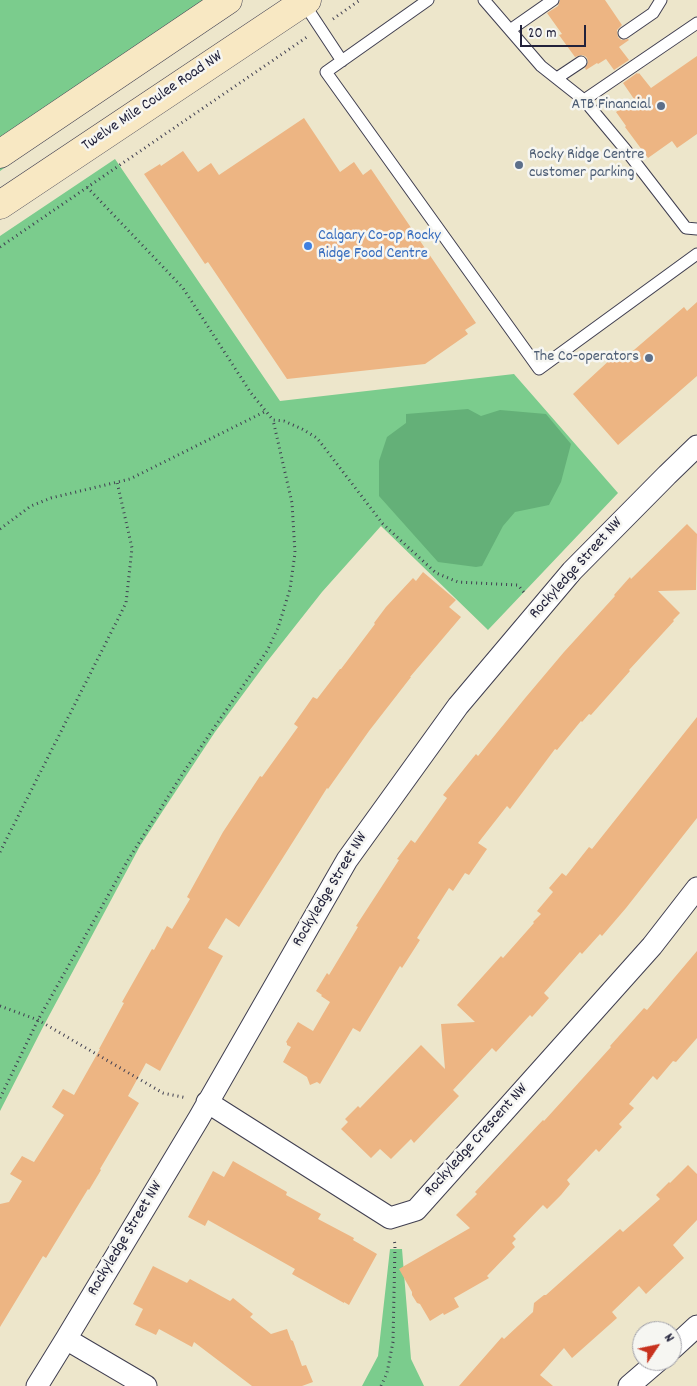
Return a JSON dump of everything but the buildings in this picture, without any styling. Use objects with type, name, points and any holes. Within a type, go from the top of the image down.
[{"type":"main road","points":[[0,154],[228,0]]},
{"type":"main road","name":"Twelve Mile Coulee Road NW","points":[[0,205],[305,1]]},
{"type":"street","name":"Rockyledge Street NW","points":[[36,1386],[194,1127],[346,860],[458,706],[572,571],[695,451]]},
{"type":"street","name":"Rockyledge Crescent NW","points":[[390,1218],[416,1210],[652,946],[697,888]]},
{"type":"street","points":[[207,1102],[390,1218]]},
{"type":"street","points":[[682,1340],[697,1326]]},
{"type":"street","points":[[66,1339],[146,1386]]},
{"type":"street","points":[[629,1386],[646,1371]]},
{"type":"lane","points":[[428,0],[326,72],[539,369],[697,254]]},
{"type":"lane","points":[[484,0],[541,66],[584,100],[625,149],[686,228],[697,229]]},
{"type":"lane","points":[[624,33],[653,13],[661,0]]},
{"type":"lane","points":[[305,1],[342,61]]},
{"type":"lane","points":[[510,30],[545,2]]},
{"type":"lane","points":[[584,100],[697,22]]},
{"type":"lane","points":[[557,78],[581,62]]},
{"type":"path","points":[[0,247],[360,0]]},
{"type":"path","points":[[0,1098],[38,1020],[128,860],[185,770],[267,651],[278,628],[290,589],[296,553],[292,503],[273,420],[251,393],[183,288],[87,186]]},
{"type":"path","points":[[0,529],[31,506],[51,498],[130,479],[266,411]]},
{"type":"path","points":[[273,420],[284,421],[317,438],[383,524],[436,573],[458,582],[518,586],[540,610]]},
{"type":"path","points":[[0,852],[126,603],[132,548],[117,482]]},
{"type":"path","points":[[0,1006],[38,1020],[163,1094],[207,1102]]},
{"type":"path","points":[[381,1386],[388,1373],[393,1342],[395,1245],[390,1218]]},
{"type":"green space","points":[[0,0],[242,0],[0,171]]},
{"type":"green space","points":[[115,159],[280,401],[514,374],[618,493],[488,630],[381,526],[322,592],[266,663],[215,732],[164,809],[140,846],[0,1111],[0,236]]},
{"type":"green space","points":[[468,409],[481,416],[500,410],[546,414],[571,444],[561,482],[549,505],[515,512],[503,526],[482,566],[476,567],[438,562],[379,496],[379,461],[387,437],[406,423],[406,414]]},
{"type":"green space","points":[[390,1249],[402,1249],[411,1359],[424,1386],[362,1386],[378,1356]]},
{"type":"place","name":"ATB Financial","points":[[661,106]]},
{"type":"place","name":"Rocky Ridge Centre customer parking","points":[[519,165]]},
{"type":"place","name":"Calgary Co-op Rocky Ridge Food Centre","points":[[308,246]]},
{"type":"place","name":"The Co-operators","points":[[649,358]]}]
